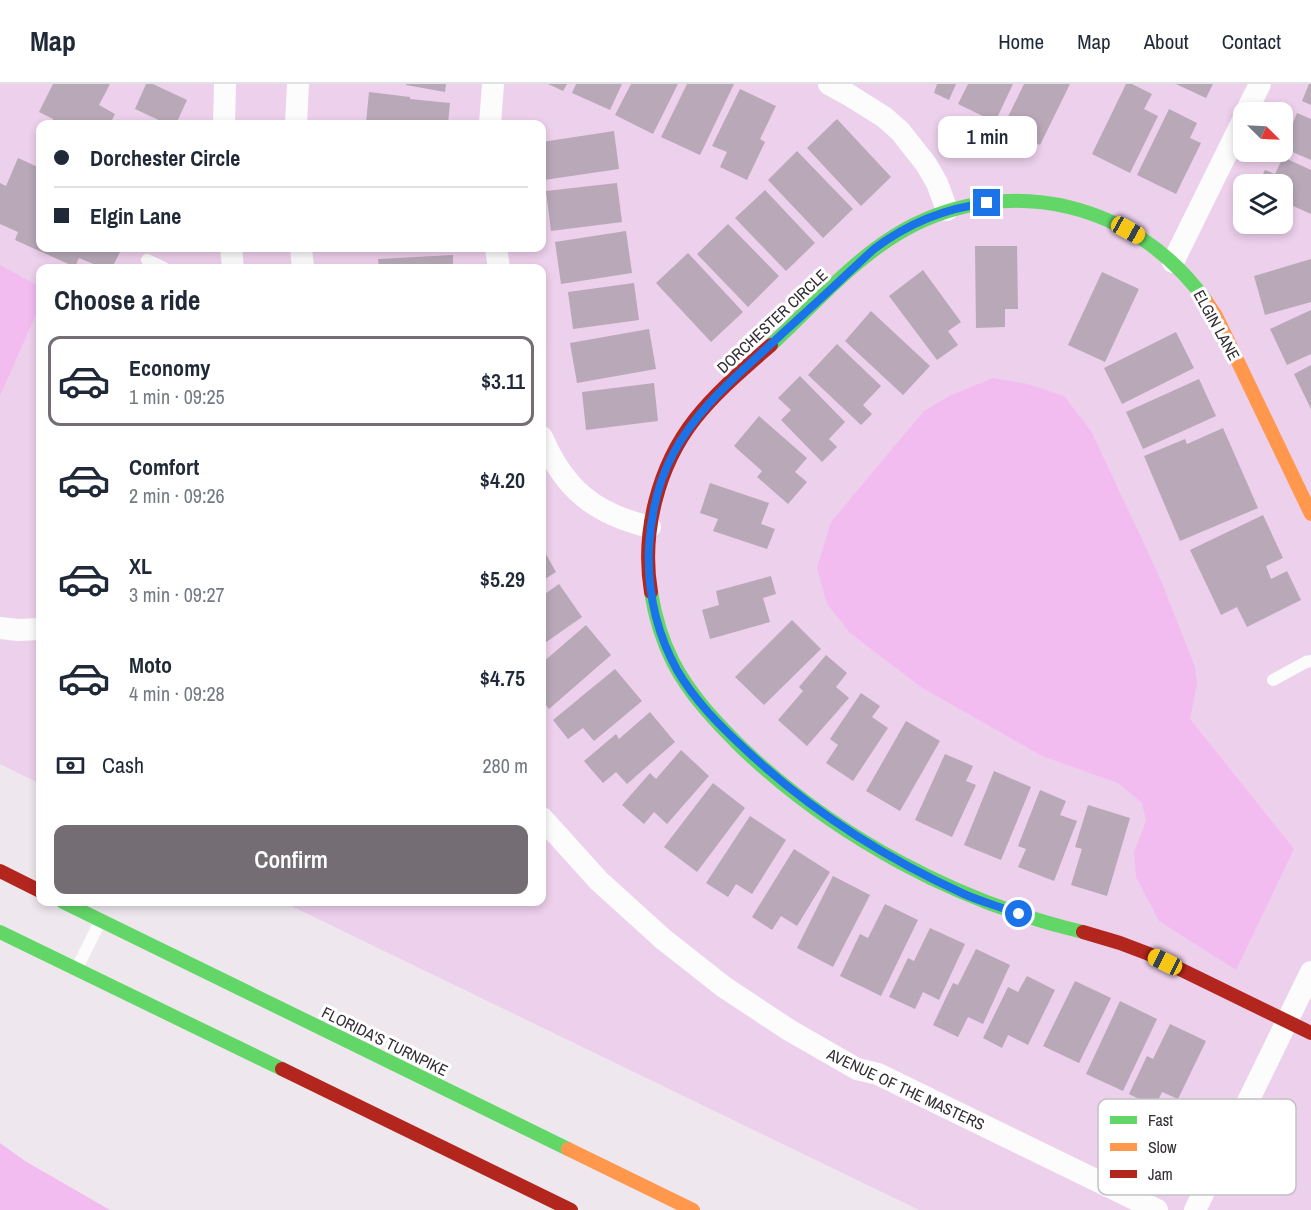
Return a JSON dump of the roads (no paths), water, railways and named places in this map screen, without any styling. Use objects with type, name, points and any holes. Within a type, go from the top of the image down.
[{"type":"main road","name":"ELGIN LANE","points":[[947,210],[1005,200],[1042,202],[1078,208],[1112,221],[1136,234],[1173,262],[1195,286],[1216,316],[1311,514]]},
{"type":"main road","name":"DORCHESTER CIRCLE","points":[[947,210],[905,229],[874,249],[715,395],[692,423],[672,455],[659,489],[650,527],[648,564],[652,600],[662,636],[677,669],[697,700],[721,727],[795,794],[856,837],[967,895],[1037,920],[1126,944],[1311,1033]]},
{"type":"main road","points":[[0,871],[36,889]]},
{"type":"main road","name":"FLORIDA'S TURNPIKE","points":[[71,906],[693,1210]]},
{"type":"main road","points":[[0,932],[571,1210]]},
{"type":"street","points":[[224,120],[225,84]]},
{"type":"street","points":[[296,120],[298,84]]},
{"type":"street","points":[[490,120],[493,84]]},
{"type":"street","points":[[829,84],[884,117],[900,131],[937,183],[947,210]]},
{"type":"street","points":[[1251,102],[1260,84]]},
{"type":"street","points":[[1173,262],[1233,140]]},
{"type":"street","points":[[546,447],[560,472],[584,498],[615,517],[650,527]]},
{"type":"street","points":[[0,628],[36,629]]},
{"type":"street","name":"AVENUE OF THE MASTERS","points":[[546,822],[599,881],[663,939],[724,987],[789,1030],[857,1069],[878,1074],[1098,1181]]},
{"type":"street","points":[[1249,1099],[1311,972]]},
{"type":"street","name":"AVENUE OF THE MASTERS","points":[[1126,1195],[1157,1210]]},
{"type":"street","points":[[1195,1210],[1202,1195]]},
{"type":"lane","points":[[147,260],[156,264]]},
{"type":"lane","points":[[1273,680],[1311,661]]},
{"type":"lane","points":[[76,969],[101,920]]}]
